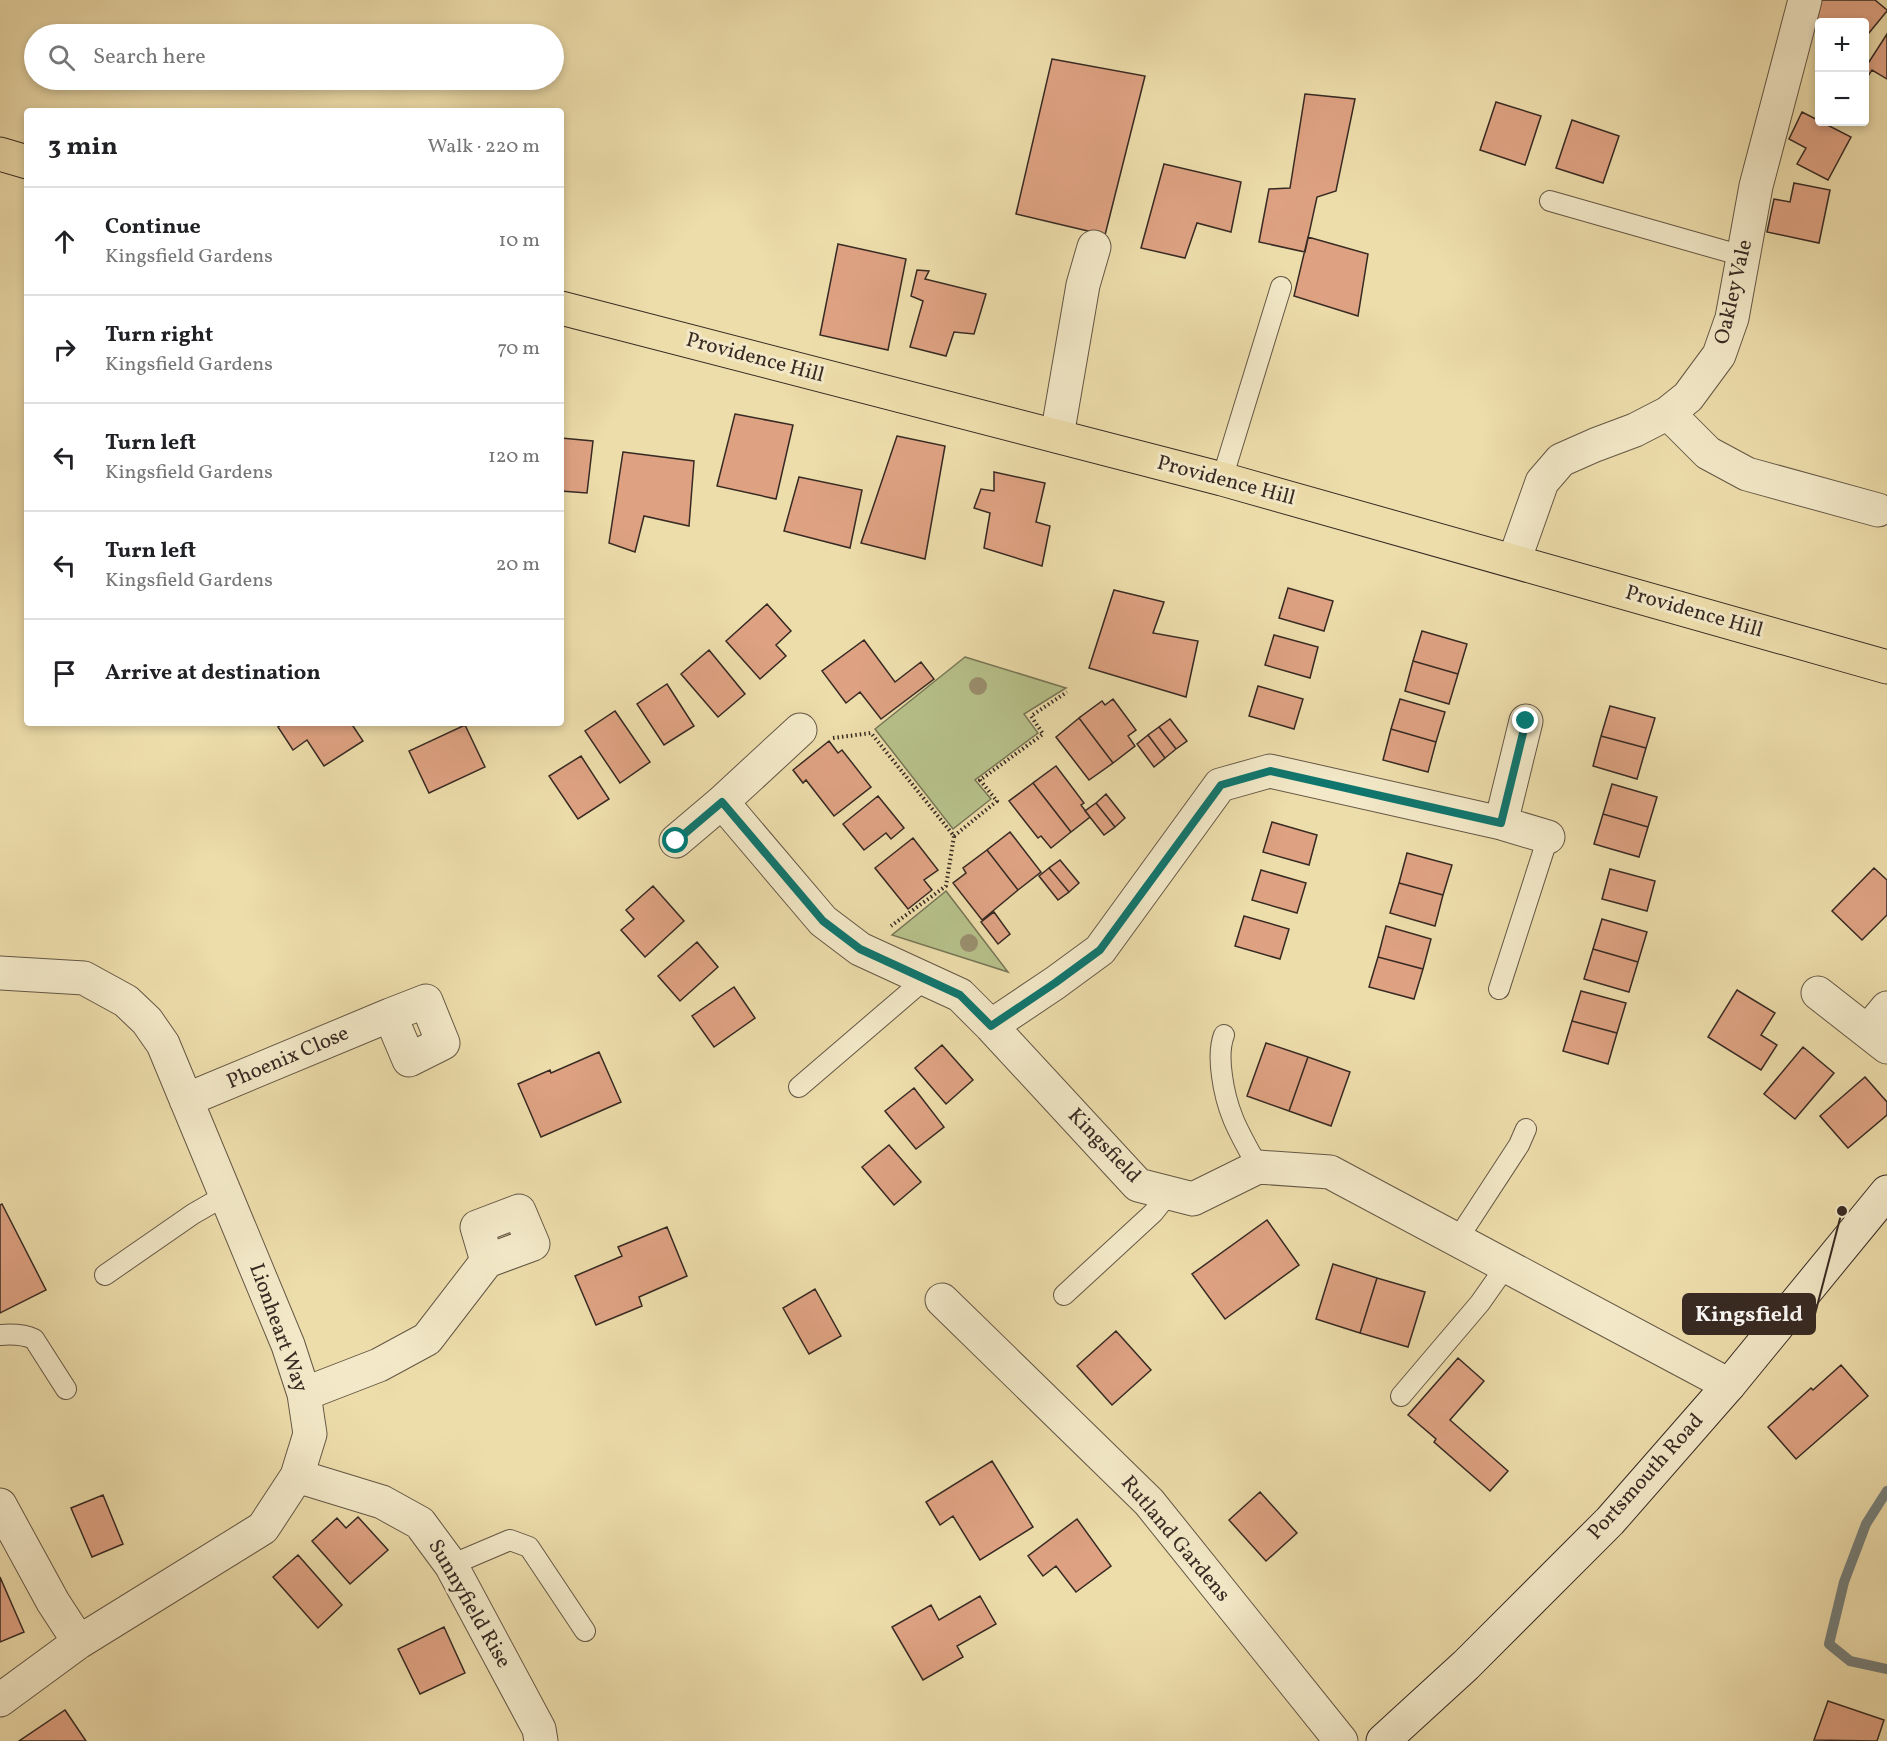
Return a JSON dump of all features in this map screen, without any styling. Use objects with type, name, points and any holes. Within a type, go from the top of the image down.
[{"type":"main road","points":[[0,154],[24,161]]},
{"type":"main road","name":"Providence Hill","points":[[564,309],[1222,479],[1887,667]]},
{"type":"street","name":"Oakley Vale","points":[[1514,561],[1542,483],[1561,460],[1635,430],[1668,413],[1688,397],[1719,355],[1732,318],[1756,186],[1805,0]]},
{"type":"street","points":[[1057,436],[1083,285],[1094,247]]},
{"type":"street","points":[[1668,413],[1708,453],[1747,474],[1878,510]]},
{"type":"street","points":[[1501,823],[1526,721]]},
{"type":"street","points":[[676,841],[800,730]]},
{"type":"street","points":[[991,1026],[1100,950],[1221,785],[1270,771],[1501,823],[1548,837]]},
{"type":"street","name":"Kingsfield","points":[[722,802],[823,921],[860,949],[960,995],[1138,1185],[1193,1199],[1258,1167]]},
{"type":"street","name":"Lionheart Way","points":[[0,973],[84,978],[126,1001],[147,1021],[163,1044],[288,1345],[304,1394],[309,1434],[297,1476],[263,1528],[78,1642],[0,1700]]},
{"type":"street","points":[[1818,993],[1881,1029]]},
{"type":"street","name":"Phoenix Close","points":[[186,1100],[390,1016]]},
{"type":"street","points":[[1258,1167],[1330,1172],[1729,1385]]},
{"type":"street","name":"Portsmouth Road","points":[[1383,1741],[1466,1665],[1610,1521],[1729,1385],[1887,1192]]},
{"type":"street","points":[[304,1394],[379,1365],[427,1339],[487,1261]]},
{"type":"street","name":"Rutland Gardens","points":[[942,1300],[1149,1502],[1341,1741]]},
{"type":"street","name":"Sunnyfield Rise","points":[[297,1476],[382,1502],[420,1523],[451,1565],[539,1729],[541,1741]]},
{"type":"street","points":[[0,1505],[53,1602],[78,1642]]},
{"type":"lane","points":[[1550,201],[1743,256]]},
{"type":"lane","points":[[1222,479],[1281,287]]},
{"type":"lane","points":[[1499,990],[1548,837]]},
{"type":"lane","points":[[799,1087],[926,979]]},
{"type":"lane","points":[[1224,1035],[1221,1042],[1220,1063],[1228,1108],[1258,1167]]},
{"type":"lane","points":[[1457,1240],[1519,1145],[1526,1129]]},
{"type":"lane","points":[[1064,1295],[1153,1214],[1169,1193]]},
{"type":"lane","points":[[105,1275],[193,1214],[226,1195]]},
{"type":"lane","points":[[1401,1396],[1480,1303],[1506,1266]]},
{"type":"lane","points":[[0,1335],[16,1334],[34,1339],[66,1389]]},
{"type":"lane","points":[[451,1565],[510,1540],[528,1547],[585,1632]]},
{"type":"path","points":[[860,949],[946,886],[954,836],[997,801],[980,780],[1043,734],[1031,716],[1066,693]]},
{"type":"path","points":[[800,730],[827,739],[871,733],[954,836]]},
{"type":"green space","points":[[965,657],[1066,688],[1024,714],[1038,733],[975,780],[991,799],[953,829],[875,729]]},
{"type":"green space","points":[[946,891],[1008,972],[892,935]]},
{"type":"building","points":[[1822,0],[1875,0],[1887,10],[1869,33],[1869,18],[1815,18],[1810,15]]},
{"type":"building","points":[[1887,34],[1887,79],[1872,70],[1869,74],[1869,62]]},
{"type":"building","points":[[1052,59],[1145,76],[1105,235],[1016,214]]},
{"type":"building","points":[[1305,94],[1355,99],[1336,191],[1317,197],[1305,252],[1259,242],[1269,189],[1290,188]]},
{"type":"building","points":[[1496,102],[1541,116],[1525,165],[1480,150]]},
{"type":"building","points":[[1802,112],[1815,119],[1815,126],[1829,126],[1851,137],[1828,180],[1797,164],[1806,148],[1789,139]]},
{"type":"building","points":[[1572,120],[1619,136],[1603,183],[1556,168]]},
{"type":"building","points":[[1164,164],[1241,182],[1231,232],[1197,223],[1185,258],[1141,248]]},
{"type":"building","points":[[1794,183],[1830,190],[1819,243],[1767,232],[1774,199],[1790,202]]},
{"type":"building","points":[[1308,237],[1368,254],[1358,316],[1294,296]]},
{"type":"building","points":[[838,244],[906,259],[888,350],[820,335]]},
{"type":"building","points":[[917,270],[929,271],[925,279],[986,294],[974,334],[954,332],[946,356],[910,347],[923,301],[911,296]]},
{"type":"building","points":[[735,414],[793,425],[776,499],[717,486]]},
{"type":"building","points":[[897,436],[945,446],[925,559],[861,543]]},
{"type":"building","points":[[564,438],[593,441],[587,493],[564,491]]},
{"type":"building","points":[[623,452],[694,461],[689,526],[644,516],[635,552],[609,543]]},
{"type":"building","points":[[994,472],[1045,483],[1036,522],[1050,526],[1042,566],[984,548],[990,513],[974,508],[981,489],[994,491]]},
{"type":"building","points":[[799,477],[862,490],[850,548],[784,531]]},
{"type":"building","points":[[1288,588],[1333,601],[1324,631],[1279,618]]},
{"type":"building","points":[[1114,590],[1164,602],[1153,633],[1198,641],[1186,697],[1089,668]]},
{"type":"building","points":[[767,604],[791,631],[776,645],[786,656],[760,679],[726,641]]},
{"type":"building","points":[[1422,631],[1467,644],[1458,674],[1413,661]]},
{"type":"building","points":[[1274,635],[1318,647],[1310,678],[1265,665]]},
{"type":"building","points":[[864,640],[895,682],[921,662],[934,679],[881,719],[860,692],[846,703],[822,671]]},
{"type":"building","points":[[709,650],[745,694],[718,717],[681,674]]},
{"type":"building","points":[[1413,661],[1458,674],[1449,704],[1405,691]]},
{"type":"building","points":[[667,684],[694,726],[664,745],[637,704]]},
{"type":"building","points":[[1258,686],[1303,699],[1294,729],[1249,716]]},
{"type":"building","points":[[1113,699],[1136,730],[1128,736],[1135,746],[1113,763],[1079,718],[1102,701],[1105,705]]},
{"type":"building","points":[[1400,699],[1445,712],[1436,742],[1391,729]]},
{"type":"building","points":[[1610,706],[1655,718],[1646,748],[1601,736]]},
{"type":"building","points":[[615,711],[650,762],[620,783],[585,731]]},
{"type":"building","points":[[1079,718],[1113,763],[1089,780],[1056,737]]},
{"type":"building","points":[[1170,719],[1187,741],[1176,749],[1159,727]]},
{"type":"building","points":[[353,726],[363,741],[324,766],[307,740],[293,750],[278,727]]},
{"type":"building","points":[[465,726],[485,767],[429,793],[409,751]]},
{"type":"building","points":[[1159,727],[1176,749],[1165,758],[1148,735]]},
{"type":"building","points":[[1391,729],[1436,742],[1428,772],[1383,760]]},
{"type":"building","points":[[1148,735],[1165,758],[1154,767],[1137,744]]},
{"type":"building","points":[[1601,736],[1646,748],[1637,779],[1593,766]]},
{"type":"building","points":[[829,741],[838,753],[842,750],[871,787],[834,816],[806,780],[803,783],[793,770]]},
{"type":"building","points":[[581,756],[609,799],[578,819],[549,776]]},
{"type":"building","points":[[1056,766],[1084,803],[1081,805],[1090,817],[1071,832],[1033,783]]},
{"type":"building","points":[[1033,783],[1071,832],[1051,848],[1041,836],[1038,838],[1009,801]]},
{"type":"building","points":[[1612,784],[1657,797],[1648,827],[1603,814]]},
{"type":"building","points":[[1106,794],[1125,818],[1115,827],[1096,803]]},
{"type":"building","points":[[878,796],[904,828],[891,839],[886,833],[864,850],[843,824]]},
{"type":"building","points":[[1096,803],[1115,827],[1104,835],[1085,811]]},
{"type":"building","points":[[1603,814],[1648,827],[1639,857],[1594,844]]},
{"type":"building","points":[[1272,822],[1317,835],[1309,865],[1263,852]]},
{"type":"building","points":[[1010,832],[1041,872],[1018,890],[987,850]]},
{"type":"building","points":[[913,838],[938,870],[924,880],[932,890],[908,909],[875,868]]},
{"type":"building","points":[[987,850],[1018,890],[982,920],[953,883],[966,873],[963,868]]},
{"type":"building","points":[[1407,853],[1452,865],[1443,895],[1399,883]]},
{"type":"building","points":[[1060,860],[1079,883],[1069,892],[1049,868]]},
{"type":"building","points":[[1049,868],[1069,892],[1058,900],[1039,876]]},
{"type":"building","points":[[1874,868],[1887,880],[1887,915],[1862,940],[1832,911]]},
{"type":"building","points":[[1610,869],[1655,881],[1647,911],[1602,899]]},
{"type":"building","points":[[1261,870],[1306,883],[1297,913],[1252,900]]},
{"type":"building","points":[[1399,883],[1443,895],[1435,926],[1390,913]]},
{"type":"building","points":[[653,886],[684,921],[645,957],[621,930],[634,919],[626,910]]},
{"type":"building","points":[[994,912],[1010,934],[998,944],[981,922]]},
{"type":"building","points":[[1244,916],[1289,929],[1280,959],[1235,946]]},
{"type":"building","points":[[1602,919],[1647,932],[1638,962],[1593,949]]},
{"type":"building","points":[[1386,926],[1431,939],[1423,969],[1378,957]]},
{"type":"building","points":[[697,942],[718,967],[680,1001],[658,976]]},
{"type":"building","points":[[1593,949],[1638,962],[1629,992],[1584,979]]},
{"type":"building","points":[[1378,957],[1423,969],[1414,999],[1369,987]]},
{"type":"building","points":[[734,987],[755,1018],[714,1047],[692,1016]]},
{"type":"building","points":[[1737,990],[1775,1013],[1761,1035],[1777,1045],[1761,1070],[1708,1037]]},
{"type":"building","points":[[1581,991],[1626,1003],[1617,1033],[1572,1021]]},
{"type":"building","points":[[1572,1021],[1617,1033],[1608,1064],[1563,1051]]},
{"type":"building","points":[[1266,1043],[1308,1057],[1289,1111],[1247,1096]]},
{"type":"building","points":[[942,1045],[973,1080],[946,1104],[915,1068]]},
{"type":"building","points":[[1803,1047],[1834,1073],[1795,1119],[1764,1094]]},
{"type":"building","points":[[599,1052],[621,1102],[541,1137],[518,1084],[550,1070],[551,1073]]},
{"type":"building","points":[[1308,1057],[1350,1072],[1331,1126],[1289,1111]]},
{"type":"building","points":[[1865,1077],[1887,1102],[1887,1115],[1848,1148],[1820,1116]]},
{"type":"building","points":[[914,1088],[944,1127],[916,1149],[885,1111]]},
{"type":"building","points":[[889,1145],[921,1182],[894,1205],[862,1167]]},
{"type":"building","points":[[2,1204],[46,1290],[0,1313],[0,1205]]},
{"type":"building","points":[[1267,1220],[1299,1265],[1225,1319],[1192,1274]]},
{"type":"building","points":[[667,1227],[687,1276],[639,1297],[642,1306],[596,1325],[575,1276],[622,1256],[618,1247]]},
{"type":"building","points":[[1333,1264],[1377,1278],[1360,1333],[1316,1319]]},
{"type":"building","points":[[1377,1278],[1425,1292],[1408,1347],[1360,1333]]},
{"type":"building","points":[[815,1289],[841,1336],[809,1354],[783,1308]]},
{"type":"building","points":[[1116,1331],[1151,1370],[1112,1405],[1077,1366]]},
{"type":"building","points":[[1458,1358],[1484,1381],[1450,1420],[1508,1471],[1490,1491],[1434,1442],[1436,1439],[1408,1415]]},
{"type":"building","points":[[1841,1365],[1868,1396],[1796,1459],[1768,1427],[1811,1388],[1813,1390]]},
{"type":"building","points":[[992,1461],[1033,1527],[980,1560],[953,1516],[940,1525],[926,1502]]},
{"type":"building","points":[[1260,1492],[1297,1533],[1266,1561],[1229,1520]]},
{"type":"building","points":[[103,1495],[123,1544],[92,1557],[71,1508]]},
{"type":"building","points":[[358,1517],[388,1550],[350,1584],[312,1541],[337,1518],[346,1528]]},
{"type":"building","points":[[1077,1519],[1111,1566],[1076,1592],[1056,1566],[1043,1576],[1028,1556]]},
{"type":"building","points":[[298,1555],[342,1605],[318,1628],[273,1577]]},
{"type":"building","points":[[0,1577],[24,1632],[0,1642]]},
{"type":"building","points":[[980,1596],[996,1624],[957,1646],[963,1657],[923,1680],[892,1627],[931,1605],[939,1620]]},
{"type":"building","points":[[444,1627],[465,1673],[420,1694],[398,1649]]},
{"type":"building","points":[[1828,1701],[1884,1720],[1877,1741],[1814,1740]]},
{"type":"building","points":[[65,1710],[86,1741],[19,1741]]},
{"type":"waterway","points":[[1887,1491],[1866,1524],[1844,1582],[1829,1644],[1850,1661],[1887,1669]]},
{"type":"place","name":"Kingsfield","points":[[1842,1211]]},
{"type":"route","points":[[676,841],[722,802],[823,921],[860,949],[960,995],[991,1026],[1100,950],[1221,785],[1270,771],[1501,823],[1526,721]]}]
